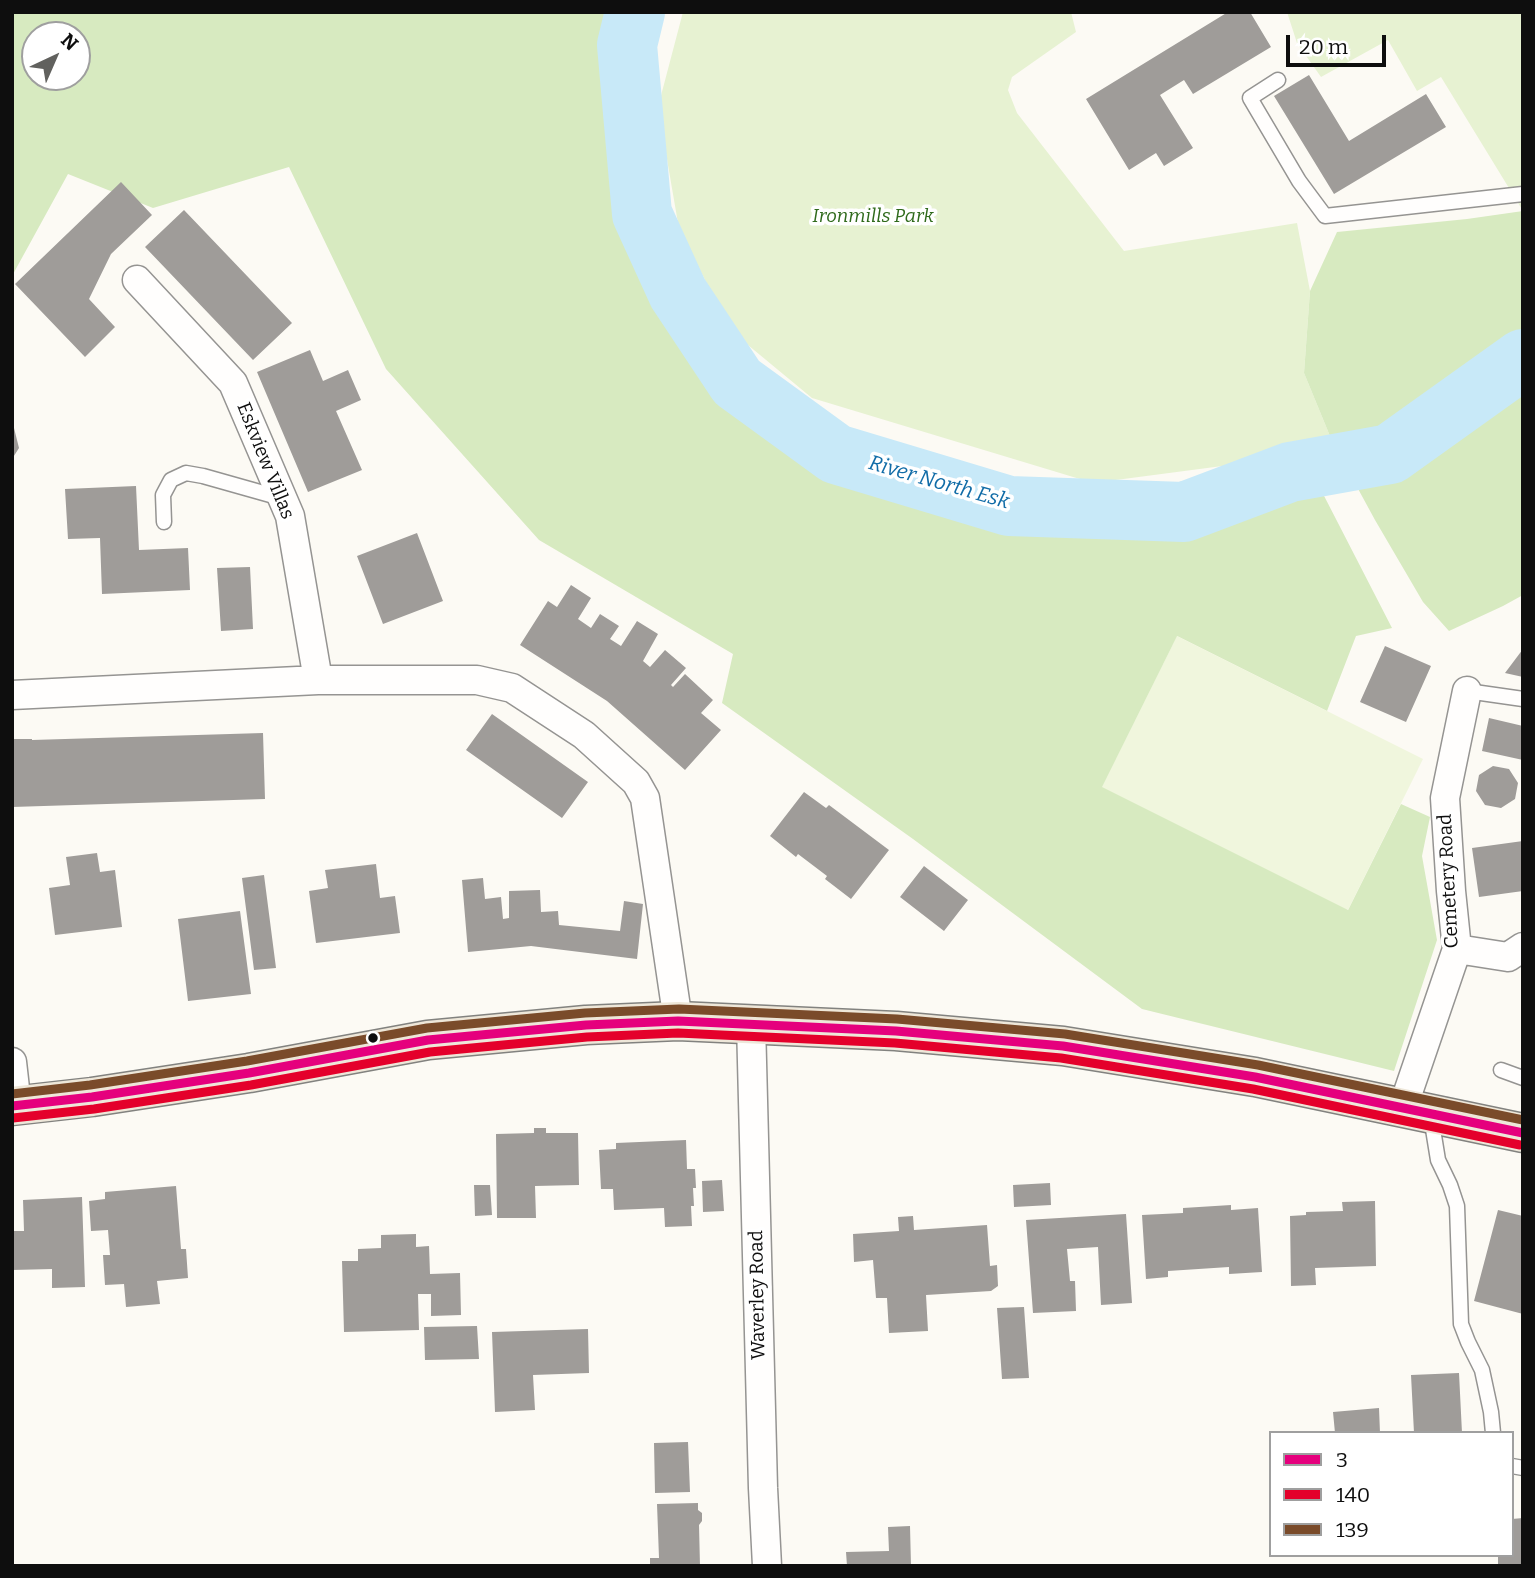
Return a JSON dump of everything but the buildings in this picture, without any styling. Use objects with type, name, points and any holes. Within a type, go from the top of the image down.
[{"type":"main road","points":[[15,1106],[249,1073],[428,1040],[586,1025],[678,1021],[896,1031],[1063,1046],[1415,1099],[1523,1133]]},
{"type":"street","name":"Eskview Villas","points":[[137,280],[233,383],[290,516],[318,680]]},
{"type":"street","points":[[12,695],[318,680],[477,680],[512,688],[584,735],[636,782],[645,798],[678,1021]]},
{"type":"street","name":"Cemetery Road","points":[[1415,1099],[1428,1030],[1457,949],[1445,798],[1466,691]]},
{"type":"street","points":[[1457,949],[1508,957],[1523,947]]},
{"type":"street","name":"Waverley Road","points":[[751,1023],[762,1475],[767,1566]]},
{"type":"street","points":[[12,1062],[15,1106]]},
{"type":"lane","points":[[1278,80],[1250,98],[1299,181],[1325,216],[1523,194]]},
{"type":"lane","points":[[164,522],[163,495],[171,480],[186,473],[282,498]]},
{"type":"lane","points":[[1466,691],[1523,699]]},
{"type":"lane","points":[[1501,1070],[1523,1078]]},
{"type":"lane","points":[[1415,1099],[1457,1206],[1461,1324],[1482,1370],[1493,1431]]},
{"type":"green space","points":[[12,12],[609,12],[604,39],[615,136],[652,291],[734,401],[816,465],[914,501],[1061,534],[1202,523],[1320,488],[1392,628],[1356,636],[1327,711],[1177,636],[1348,910],[1401,804],[1430,817],[1422,856],[1437,940],[1394,1071],[1142,1009],[913,839],[722,703],[733,654],[539,540],[386,369],[289,167],[153,208],[68,174],[12,276]]},
{"type":"green space","name":"Ironmills Park","points":[[683,12],[1071,12],[1076,32],[1012,77],[1008,90],[1017,113],[1124,251],[1297,223],[1310,291],[1304,373],[1332,441],[1268,460],[1093,483],[812,398],[731,331],[679,229],[658,107]]},
{"type":"green space","points":[[1287,12],[1523,12],[1523,211],[1441,77],[1417,91],[1388,40],[1321,77],[1297,43]]},
{"type":"green space","points":[[1523,211],[1523,595],[1449,631],[1423,602],[1375,520],[1332,441],[1304,373],[1310,291],[1337,232]]},
{"type":"green space","points":[[1177,636],[1423,759],[1348,910],[1102,787]]},
{"type":"waterway","name":"River North Esk","points":[[635,12],[627,45],[642,214],[678,293],[737,382],[836,454],[1009,506],[1184,512],[1290,472],[1390,454],[1523,359]]},
{"type":"transit line","name":"139","points":[[12,1094],[247,1061],[427,1028],[585,1013],[679,1009],[897,1019],[1065,1034],[1258,1065],[1523,1120]]},
{"type":"transit line","name":"3","points":[[12,1106],[92,1097],[249,1073],[428,1040],[586,1025],[678,1021],[896,1031],[1063,1046],[1255,1077],[1523,1133]]},
{"type":"transit line","name":"140","points":[[13,1118],[94,1109],[251,1085],[430,1052],[587,1037],[678,1033],[895,1043],[1061,1058],[1253,1089],[1520,1145]]}]
